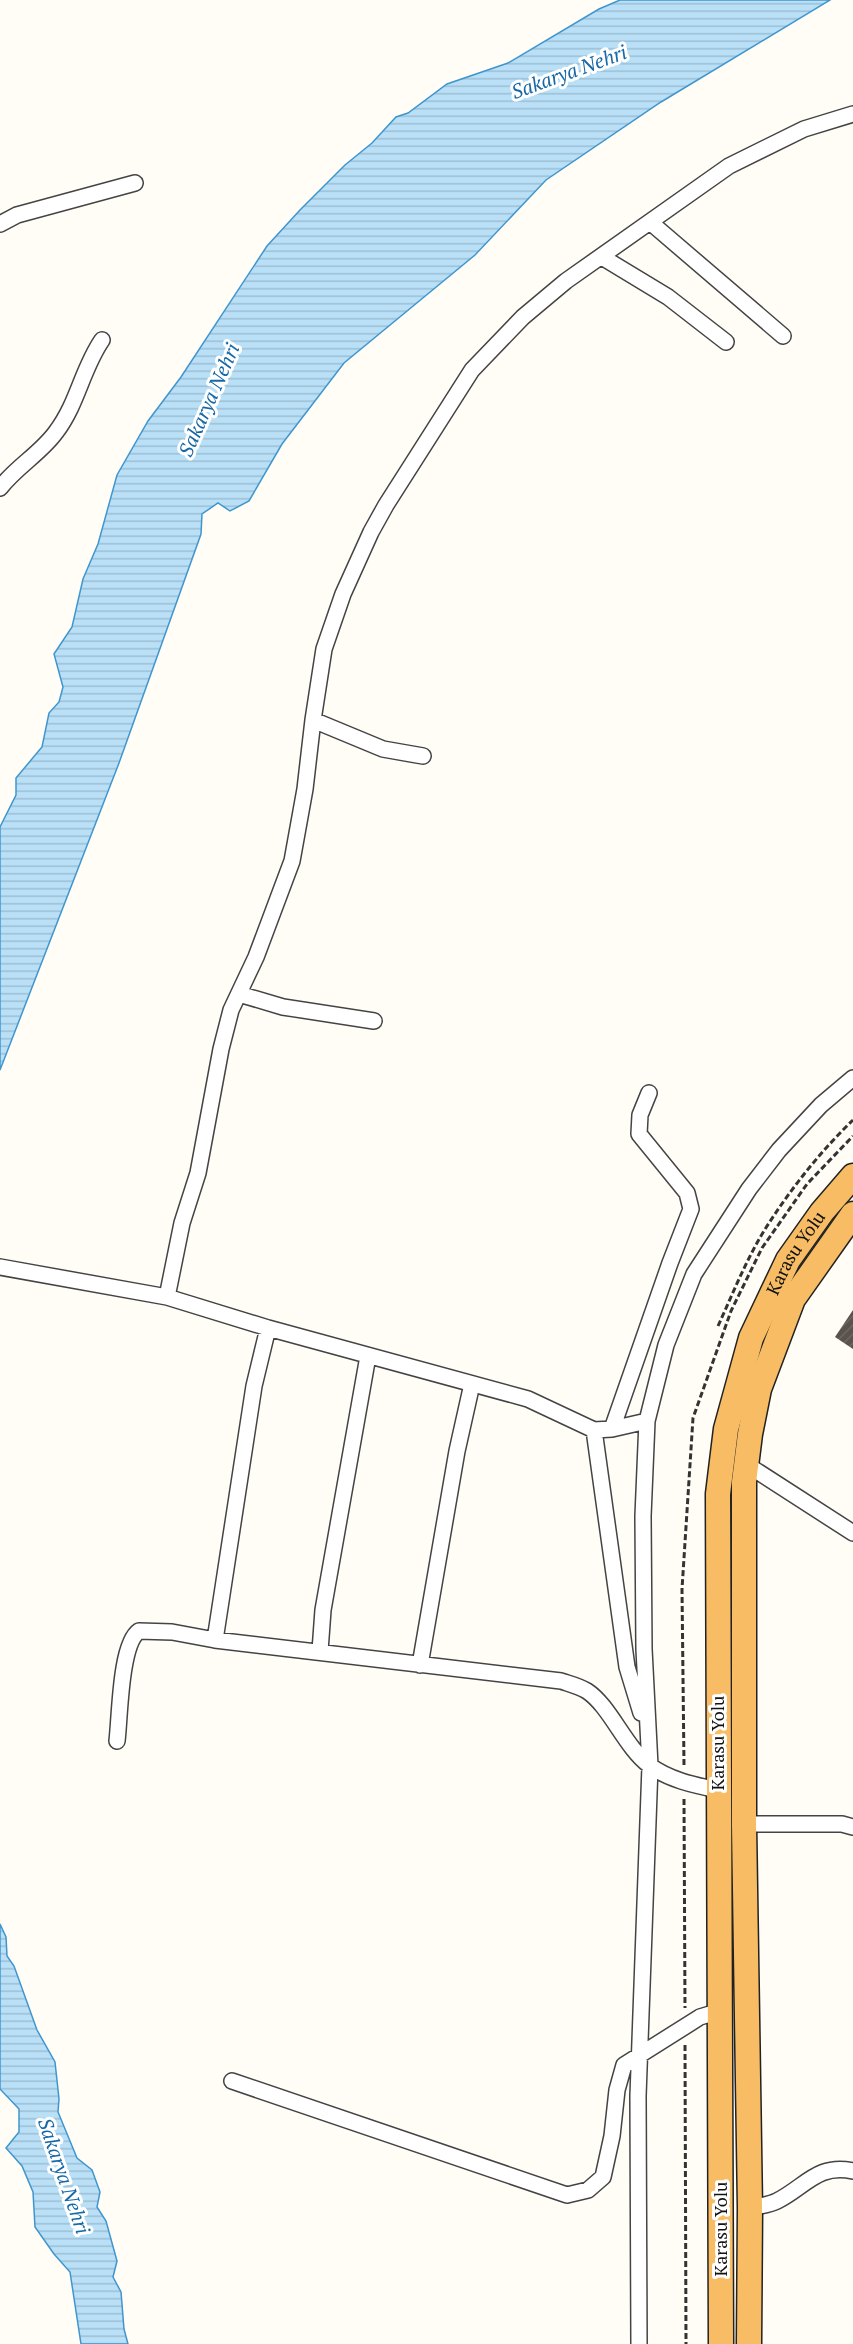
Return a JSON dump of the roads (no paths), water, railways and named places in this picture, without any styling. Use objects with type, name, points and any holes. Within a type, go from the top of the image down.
[{"type":"highway","name":"Karasu Yolu","points":[[721,2344],[718,1494],[726,1429],[751,1338],[788,1260],[822,1212],[853,1176]]},
{"type":"highway","name":"Karasu Yolu","points":[[749,2344],[750,2208],[744,1824],[744,1482],[759,1389],[793,1299],[853,1214]]},
{"type":"street","points":[[167,1297],[182,1223],[198,1173],[221,1049],[231,1010],[256,957],[292,861],[305,789],[324,649],[370,532],[386,504],[472,370],[523,317],[566,281],[729,166],[804,129],[853,114]]},
{"type":"street","points":[[0,224],[17,216],[135,183]]},
{"type":"street","points":[[650,222],[783,336]]},
{"type":"street","points":[[602,256],[668,297],[726,342]]},
{"type":"street","points":[[0,488],[55,433],[75,403],[90,358],[102,340]]},
{"type":"street","points":[[313,720],[382,748],[423,756]]},
{"type":"street","points":[[239,994],[283,1007],[374,1021]]},
{"type":"street","points":[[639,2344],[638,2096],[650,1766],[644,1649],[643,1527],[647,1420],[666,1345],[694,1274],[749,1189],[779,1150],[821,1105],[853,1078]]},
{"type":"street","points":[[612,1429],[691,1209],[687,1193],[639,1134],[640,1115],[649,1093]]},
{"type":"street","points":[[0,1267],[167,1297],[268,1328],[528,1399],[594,1430],[612,1429],[647,1420]]},
{"type":"street","points":[[215,1640],[251,1407],[268,1328]]},
{"type":"street","points":[[320,1651],[322,1610],[368,1356]]},
{"type":"street","points":[[420,1665],[457,1451],[472,1384]]},
{"type":"street","points":[[594,1430],[627,1667],[648,1736]]},
{"type":"street","points":[[746,1464],[853,1533]]},
{"type":"street","points":[[117,1741],[126,1660],[131,1640],[136,1632],[172,1632],[215,1640],[561,1681],[582,1688],[595,1698],[630,1746],[650,1766],[681,1782],[718,1790]]},
{"type":"street","points":[[744,1824],[842,1824],[853,1827]]},
{"type":"street","points":[[232,2081],[567,2195],[588,2190],[603,2177],[612,2136],[617,2090],[624,2065],[700,2017],[720,2011]]},
{"type":"street","points":[[750,2208],[777,2201],[818,2173],[836,2168],[853,2171]]},
{"type":"water","name":"Sakarya Nehri","points":[[620,0],[830,0],[661,102],[546,180],[475,255],[344,363],[282,444],[249,501],[230,511],[218,503],[202,514],[201,534],[119,763],[0,1070],[0,827],[16,795],[16,778],[42,747],[49,713],[59,702],[63,687],[54,654],[72,627],[83,579],[98,544],[117,475],[148,421],[181,377],[267,246],[345,165],[372,143],[396,117],[408,113],[447,84],[508,63],[599,9]]},
{"type":"water","name":"Sakarya Nehri","points":[[0,1924],[6,1937],[7,1956],[14,1966],[37,2030],[55,2062],[58,2112],[77,2158],[92,2170],[100,2192],[97,2207],[106,2221],[117,2261],[113,2277],[121,2292],[124,2329],[128,2344],[81,2344],[70,2272],[35,2227],[33,2192],[22,2166],[6,2148],[19,2132],[19,2109],[0,2089]]}]
